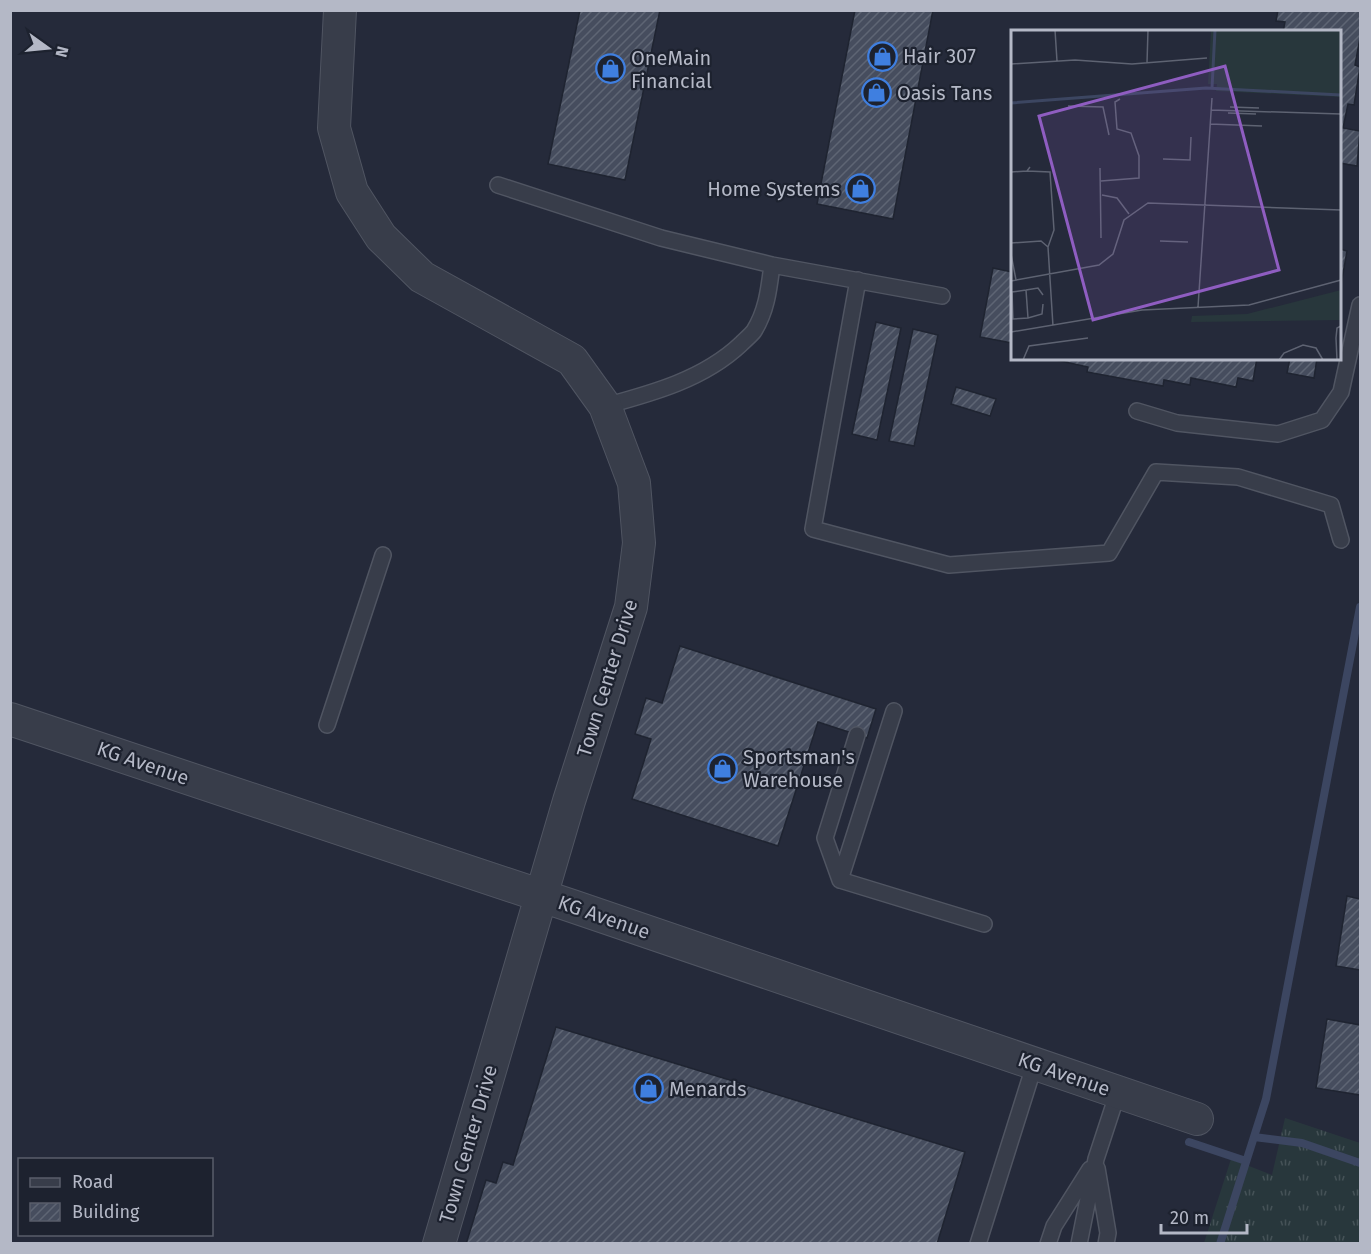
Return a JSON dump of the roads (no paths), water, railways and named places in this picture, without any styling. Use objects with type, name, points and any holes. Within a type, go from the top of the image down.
[{"type":"street","name":"Town Center Drive","points":[[340,10],[334,128],[352,192],[381,237],[422,277],[572,360],[605,406],[634,483],[639,543],[631,607],[541,895],[439,1244]]},
{"type":"street","name":"KG Avenue","points":[[10,719],[541,895],[1197,1119]]},
{"type":"lane","points":[[498,185],[661,238],[772,265],[942,296]]},
{"type":"lane","points":[[605,406],[656,392],[697,375],[726,358],[754,332],[768,300],[772,265]]},
{"type":"lane","points":[[858,280],[813,529],[949,565],[1108,553],[1156,472],[1238,477],[1331,505],[1341,540]]},
{"type":"lane","points":[[1137,411],[1177,423],[1278,434],[1322,420],[1341,392],[1360,305]]},
{"type":"lane","points":[[327,725],[383,555]]},
{"type":"lane","points":[[840,880],[894,711]]},
{"type":"lane","points":[[840,880],[825,838],[857,735]]},
{"type":"lane","points":[[840,880],[984,924]]},
{"type":"lane","points":[[978,1244],[1035,1063]]},
{"type":"lane","points":[[1078,1244],[1096,1159],[1118,1092]]},
{"type":"lane","points":[[1048,1244],[1054,1226],[1096,1159]]},
{"type":"lane","points":[[1096,1159],[1108,1233],[1106,1244]]},
{"type":"waterway","points":[[1220,1244],[1266,1099],[1360,607]]},
{"type":"waterway","points":[[1254,1137],[1302,1143],[1360,1163]]},
{"type":"waterway","points":[[1189,1142],[1246,1161]]},
{"type":"place","name":"Hair 307","points":[[882,56]]},
{"type":"place","name":"OneMain Financial","points":[[610,69]]},
{"type":"place","name":"Oasis Tans","points":[[876,93]]},
{"type":"place","name":"Home Systems","points":[[861,189]]},
{"type":"place","name":"Sportsman's Warehouse","points":[[722,769]]},
{"type":"place","name":"Menards","points":[[648,1089]]}]
